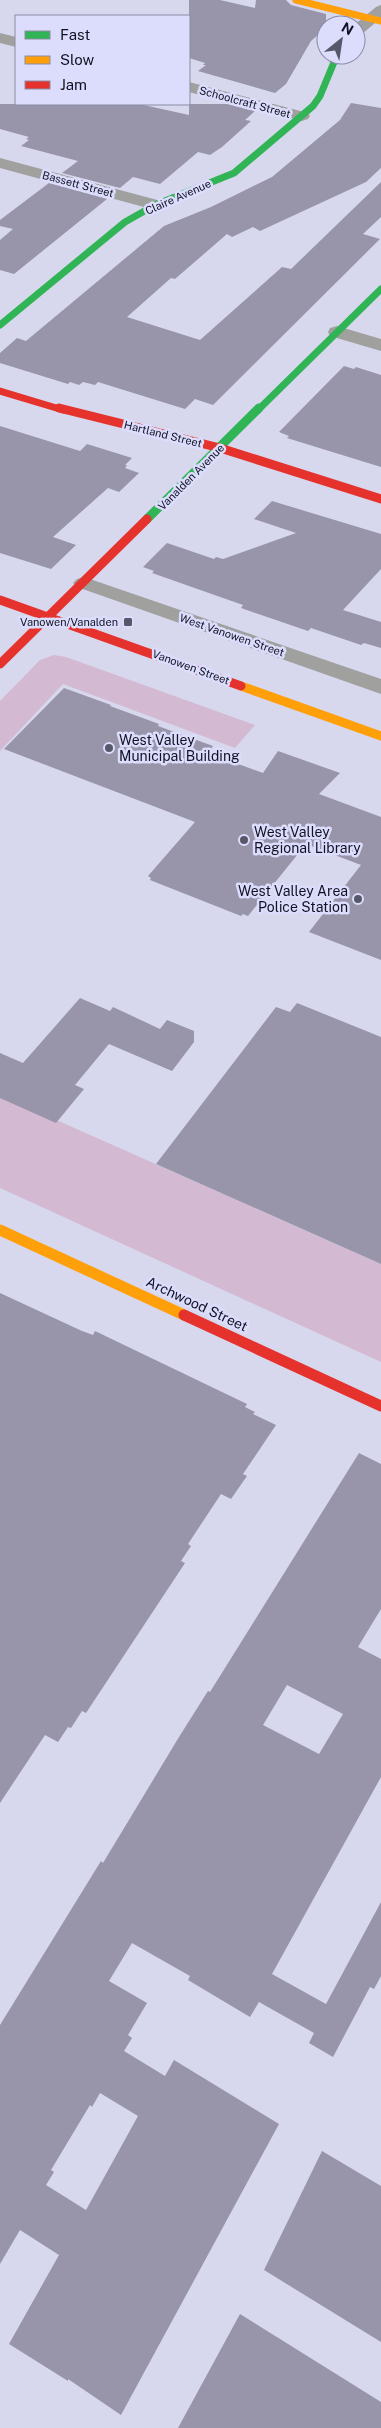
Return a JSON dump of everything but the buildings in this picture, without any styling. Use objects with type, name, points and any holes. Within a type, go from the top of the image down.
[{"type":"street","points":[[296,0],[377,16]]},
{"type":"street","points":[[366,24],[377,16]]},
{"type":"street","points":[[0,38],[15,42]]},
{"type":"street","name":"Claire Avenue","points":[[0,324],[125,222],[155,205],[234,173],[313,106],[320,96],[333,65]]},
{"type":"street","name":"Schoolcraft Street","points":[[190,87],[302,116]]},
{"type":"street","name":"Bassett Street","points":[[0,163],[155,205]]},
{"type":"street","name":"Vanalden Avenue","points":[[0,664],[381,289]]},
{"type":"street","points":[[337,332],[381,345]]},
{"type":"street","name":"Hartland Street","points":[[0,391],[71,412],[220,448],[381,499]]},
{"type":"street","name":"West Vanowen Street","points":[[84,583],[381,687]]},
{"type":"street","name":"Vanowen Street","points":[[0,600],[381,736]]},
{"type":"street","name":"Archwood Street","points":[[0,1230],[381,1406]]},
{"type":"shaded area","points":[[54,655],[66,657],[255,725],[235,748],[63,684],[0,751],[0,701],[40,660]]},
{"type":"shaded area","points":[[0,1095],[381,1264],[381,1362],[0,1188]]},
{"type":"traffic: fast","points":[[0,325],[125,222],[155,205],[234,173],[313,106],[320,96],[333,65]]},
{"type":"traffic: fast","points":[[147,519],[381,289]]},
{"type":"traffic: slow","points":[[296,0],[381,21]]},
{"type":"traffic: slow","points":[[241,686],[381,736]]},
{"type":"traffic: slow","points":[[0,1230],[184,1315]]},
{"type":"traffic: jam","points":[[0,391],[71,412],[220,448],[381,499]]},
{"type":"traffic: jam","points":[[0,664],[147,519]]},
{"type":"traffic: jam","points":[[0,600],[241,686]]},
{"type":"traffic: jam","points":[[184,1315],[381,1406]]},
{"type":"place","name":"Vanowen/Vanalden","points":[[128,622]]},
{"type":"place","name":"West Valley Municipal Building","points":[[109,748]]},
{"type":"place","name":"West Valley Regional Library","points":[[244,840]]},
{"type":"place","name":"West Valley Area Police Station","points":[[358,899]]}]
